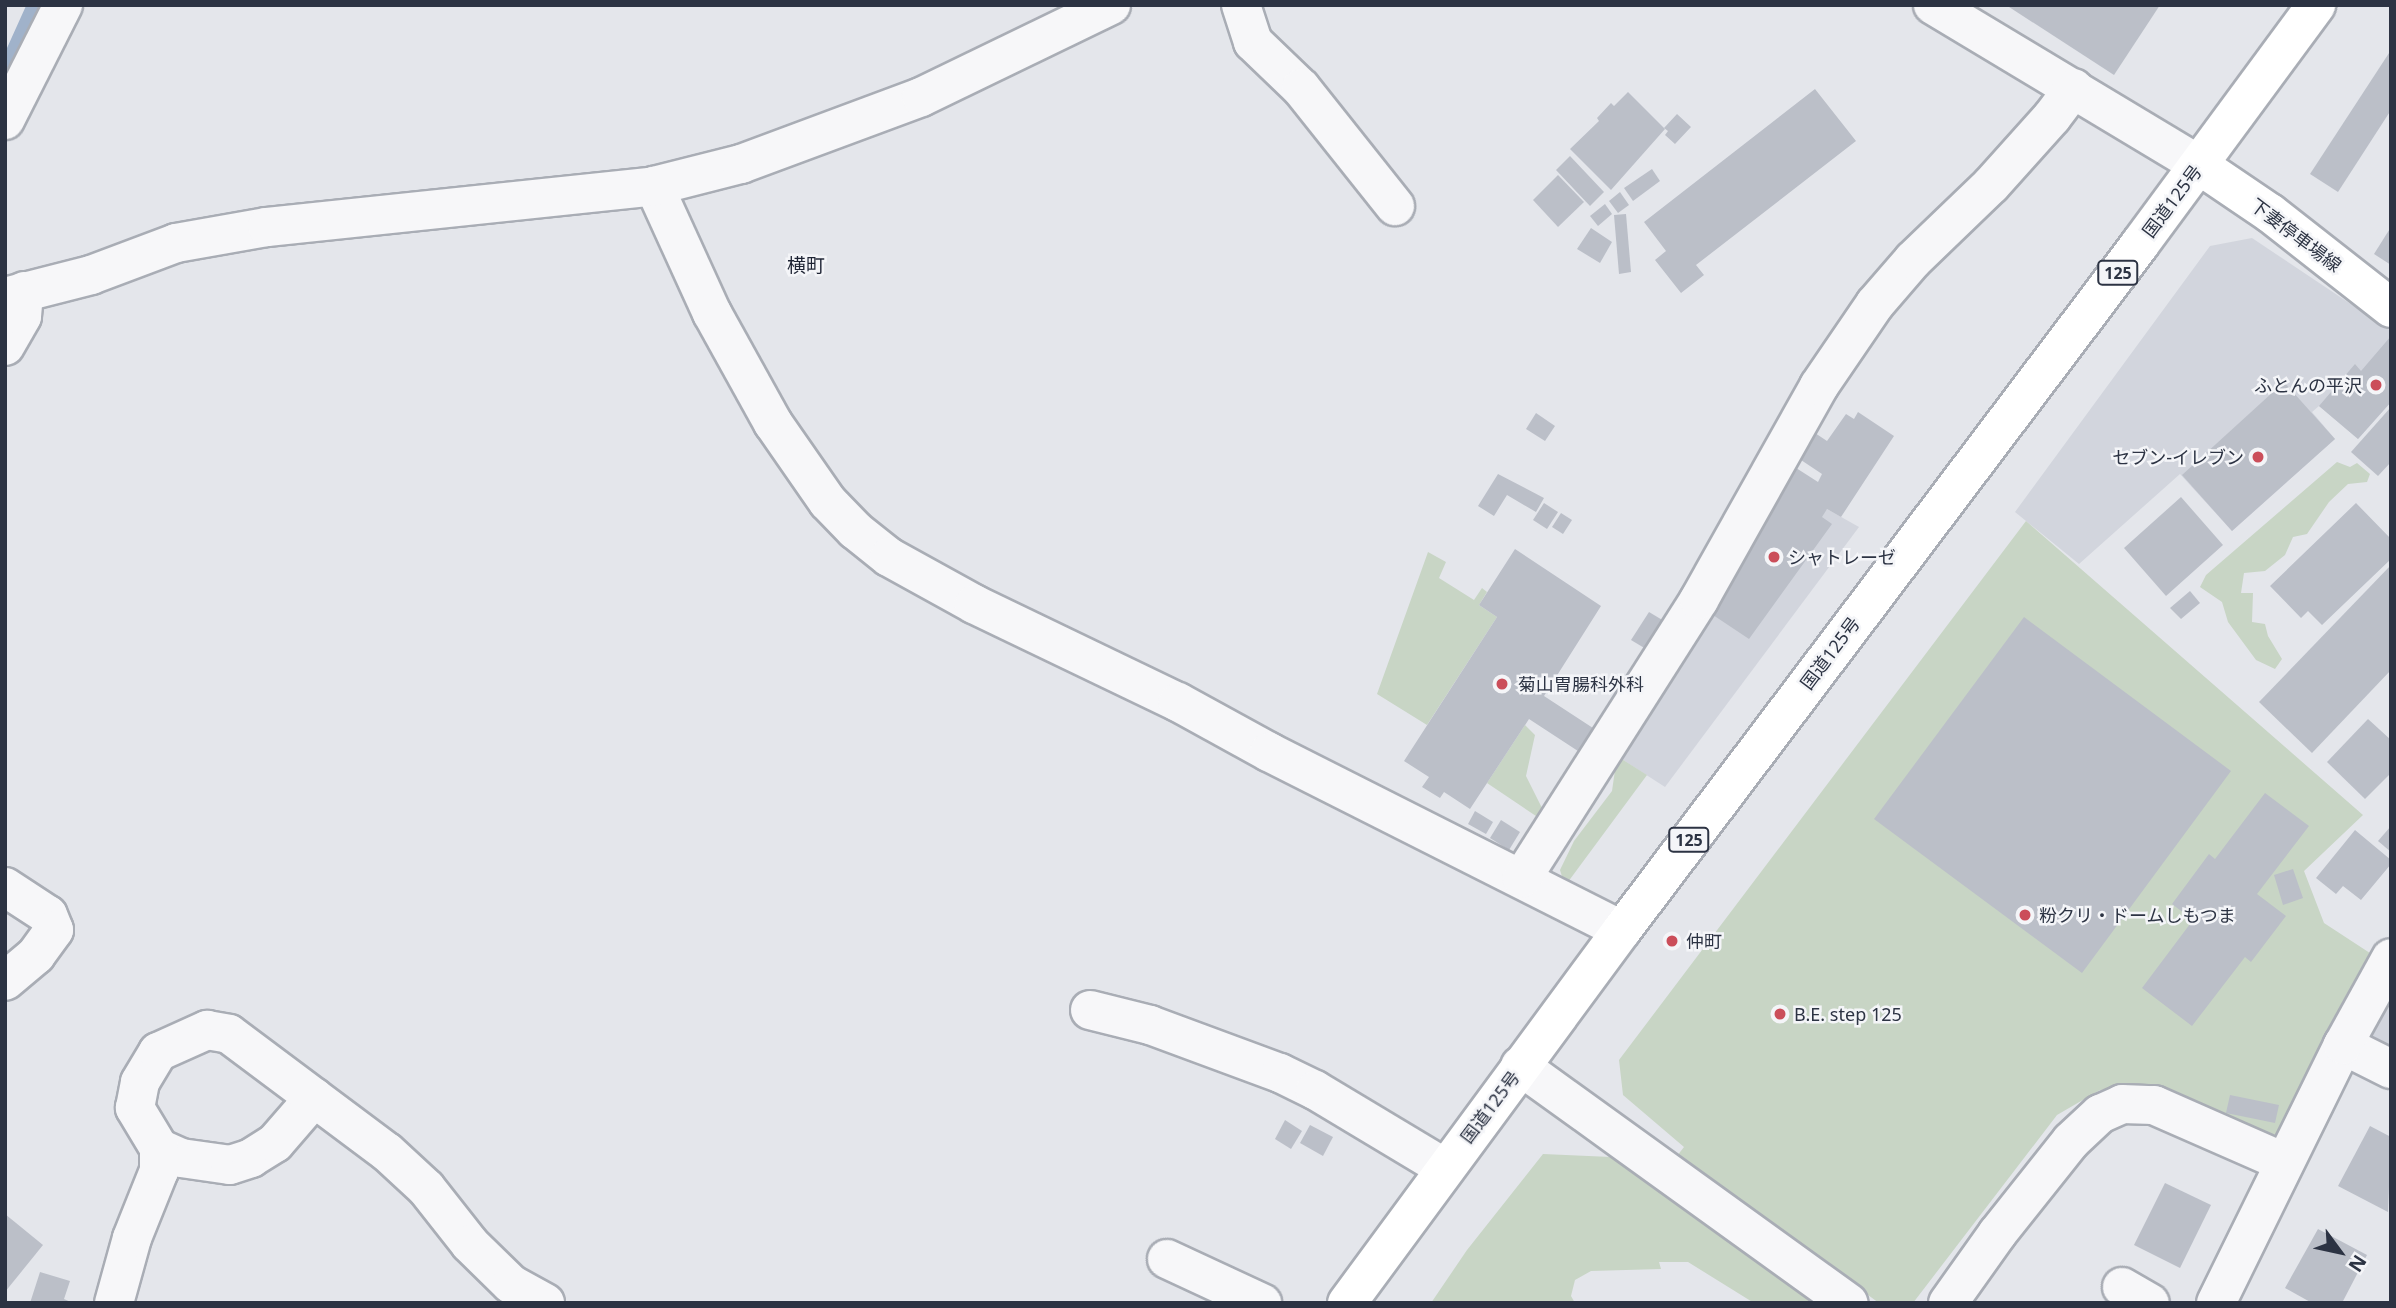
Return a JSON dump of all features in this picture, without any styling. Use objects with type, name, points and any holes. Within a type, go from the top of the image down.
[{"type":"main road","name":"国道125号","points":[[1347,1303],[1520,1066],[2199,165],[2316,5]]},
{"type":"main road","name":"下妻停車場線","points":[[2199,165],[2270,213],[2391,308]]},
{"type":"street","points":[[5,120],[63,5]]},
{"type":"street","points":[[5,346],[22,316],[15,294],[91,275],[176,243],[267,227],[654,186],[741,164],[876,116],[1111,5]]},
{"type":"street","points":[[1241,5],[1248,34],[1253,41],[1301,89],[1395,206]]},
{"type":"street","points":[[1933,5],[2199,165]]},
{"type":"street","points":[[1522,878],[1699,600],[1819,386],[1875,304],[1913,260],[1991,185],[2052,117],[2074,88]]},
{"type":"street","points":[[654,186],[712,313],[773,423],[828,502],[876,547],[903,566],[974,604],[1178,702],[1269,752],[1622,930]]},
{"type":"street","points":[[5,887],[48,915],[54,930],[36,955],[5,981]]},
{"type":"street","points":[[2216,1303],[2343,1045],[2391,958]]},
{"type":"street","points":[[1090,1010],[1150,1025],[1280,1073],[1315,1090],[1445,1168]]},
{"type":"street","points":[[114,1303],[132,1238],[159,1171],[159,1148],[135,1108],[140,1082],[159,1052],[208,1030],[229,1034],[387,1152],[426,1188],[471,1244],[511,1284],[545,1303]]},
{"type":"street","points":[[2343,1045],[2391,1069]]},
{"type":"street","points":[[1520,1066],[1849,1303]]},
{"type":"street","points":[[159,1148],[181,1157],[230,1166],[251,1158],[275,1143],[314,1098]]},
{"type":"street","points":[[1948,1303],[2071,1141],[2100,1114],[2122,1104],[2154,1105],[2284,1162]]},
{"type":"street","points":[[1167,1259],[1262,1303]]},
{"type":"shaded area","points":[[2252,238],[2391,331],[2391,402],[2358,439],[2319,406],[2312,412],[2335,439],[2232,531],[2180,474],[2079,564],[2015,512],[2210,246]]},
{"type":"shaded area","points":[[1827,509],[1859,527],[1665,787],[1617,756],[1699,600]]},
{"type":"shaded area","points":[[2391,958],[2391,1069],[2343,1045]]},
{"type":"green space","points":[[2337,462],[2350,467],[2357,463],[2370,474],[2367,482],[2348,484],[2329,502],[2307,534],[2293,537],[2285,555],[2265,571],[2244,573],[2241,593],[2253,593],[2252,622],[2265,624],[2268,636],[2282,659],[2275,669],[2256,660],[2228,622],[2222,602],[2200,587],[2206,575]]},
{"type":"green space","name":"粉クリ・ドームしもつま","points":[[2026,521],[2363,815],[2304,871],[2324,923],[2376,957],[2280,1133],[2260,1139],[2148,1084],[2100,1090],[2057,1115],[1913,1303],[1879,1303],[1677,1156],[1684,1147],[1623,1095],[1619,1060]]},
{"type":"green space","points":[[1428,552],[1446,562],[1439,578],[1474,600],[1482,588],[1487,592],[1479,605],[1497,617],[1427,725],[1377,694]]},
{"type":"green space","points":[[1525,725],[1535,735],[1526,776],[1544,812],[1539,818],[1487,783]]},
{"type":"green space","points":[[1617,756],[1647,775],[1565,886],[1560,870],[1574,841],[1612,791]]},
{"type":"green space","points":[[1543,1154],[1611,1157],[1817,1303],[1754,1303],[1688,1262],[1659,1262],[1661,1269],[1591,1271],[1575,1280],[1571,1296],[1575,1303],[1431,1303],[1467,1250]]},
{"type":"building","points":[[2006,5],[2160,5],[2114,75]]},
{"type":"building","points":[[2391,50],[2391,110],[2338,192],[2310,174]]},
{"type":"building","points":[[1815,89],[1856,141],[1696,265],[1704,275],[1681,293],[1655,260],[1666,251],[1644,222]]},
{"type":"building","points":[[1628,92],[1665,129],[1611,190],[1570,149],[1599,121],[1597,118],[1611,103],[1614,106]]},
{"type":"building","points":[[1677,114],[1691,127],[1675,144],[1665,135],[1668,131],[1664,128]]},
{"type":"building","points":[[1570,156],[1604,192],[1590,206],[1556,170]]},
{"type":"building","points":[[1652,169],[1660,181],[1633,201],[1624,188]]},
{"type":"building","points":[[1558,175],[1584,202],[1558,227],[1533,200]]},
{"type":"building","points":[[1620,192],[1629,205],[1618,213],[1609,201]]},
{"type":"building","points":[[1605,204],[1612,214],[1598,226],[1590,216]]},
{"type":"building","points":[[1626,214],[1631,272],[1619,274],[1614,215]]},
{"type":"building","points":[[2391,227],[2391,265],[2374,254]]},
{"type":"building","points":[[1591,228],[1612,242],[1600,263],[1577,249]]},
{"type":"building","points":[[2391,336],[2391,402],[2358,439],[2319,406],[2355,364],[2361,371]]},
{"type":"building","name":"セブン-イレブン","points":[[2284,382],[2335,439],[2232,531],[2182,475]]},
{"type":"building","points":[[2391,407],[2391,462],[2378,476],[2351,452]]},
{"type":"building","points":[[1858,412],[1894,436],[1841,517],[1827,509],[1822,517],[1832,524],[1749,639],[1710,613],[1793,466],[1818,482],[1822,474],[1798,458],[1815,433],[1827,441],[1846,414],[1854,419]]},
{"type":"building","points":[[1536,413],[1555,426],[1545,441],[1526,429]]},
{"type":"building","points":[[1498,474],[1544,498],[1536,512],[1507,495],[1494,516],[1478,506]]},
{"type":"building","points":[[2181,497],[2223,545],[2166,596],[2124,548]]},
{"type":"building","points":[[1544,503],[1558,512],[1547,529],[1533,520]]},
{"type":"building","points":[[2356,503],[2391,539],[2391,559],[2322,625],[2308,611],[2301,618],[2270,586]]},
{"type":"building","points":[[1561,513],[1572,520],[1563,534],[1552,527]]},
{"type":"building","points":[[1515,549],[1601,606],[1544,696],[1596,730],[1581,753],[1529,719],[1470,809],[1444,792],[1440,798],[1422,787],[1429,777],[1404,761],[1497,617],[1479,605]]},
{"type":"building","points":[[2391,565],[2391,670],[2312,753],[2259,702]]},
{"type":"building","points":[[2190,591],[2200,603],[2181,619],[2170,608]]},
{"type":"building","points":[[1649,612],[1664,621],[1646,649],[1631,640]]},
{"type":"building","points":[[2024,617],[2231,771],[2082,973],[1874,819]]},
{"type":"building","points":[[2368,719],[2391,740],[2391,773],[2365,799],[2327,762]]},
{"type":"building","points":[[2265,793],[2309,826],[2257,894],[2286,916],[2251,962],[2245,957],[2192,1026],[2142,988],[2193,920],[2172,904],[2209,854],[2215,859]]},
{"type":"building","points":[[1475,811],[1493,822],[1486,834],[1468,824]]},
{"type":"building","points":[[1501,820],[1520,832],[1509,850],[1490,838]]},
{"type":"building","points":[[2391,826],[2391,852],[2378,841]]},
{"type":"building","points":[[2355,830],[2391,860],[2391,864],[2361,900],[2343,886],[2336,894],[2316,878]]},
{"type":"building","points":[[2293,869],[2303,898],[2283,905],[2274,875]]},
{"type":"building","points":[[2230,1095],[2279,1105],[2275,1123],[2226,1113]]},
{"type":"building","points":[[1285,1120],[1302,1131],[1291,1149],[1275,1139]]},
{"type":"building","points":[[1310,1125],[1333,1137],[1323,1156],[1300,1143]]},
{"type":"building","points":[[2370,1126],[2391,1137],[2388,1212],[2338,1186]]},
{"type":"building","points":[[2165,1183],[2211,1205],[2180,1268],[2134,1245]]},
{"type":"building","points":[[5,1214],[43,1245],[5,1292]]},
{"type":"building","points":[[2318,1229],[2367,1255],[2342,1303],[2312,1303],[2285,1288]]},
{"type":"building","points":[[40,1272],[70,1281],[64,1299],[73,1303],[30,1303]]},
{"type":"waterway","points":[[5,67],[33,5]]},
{"type":"place","name":"ふとんの平沢","points":[[2376,385]]},
{"type":"place","name":"セブン-イレブン","points":[[2258,457]]},
{"type":"place","name":"シャトレーゼ","points":[[1774,557]]},
{"type":"place","name":"菊山胃腸科外科","points":[[1502,684]]},
{"type":"place","name":"粉クリ・ドームしもつま","points":[[2025,915]]},
{"type":"place","name":"仲町","points":[[1672,941]]},
{"type":"place","name":"B.E. step 125","points":[[1780,1014]]},
{"type":"district","name":"横町","points":[[806,266]]}]
